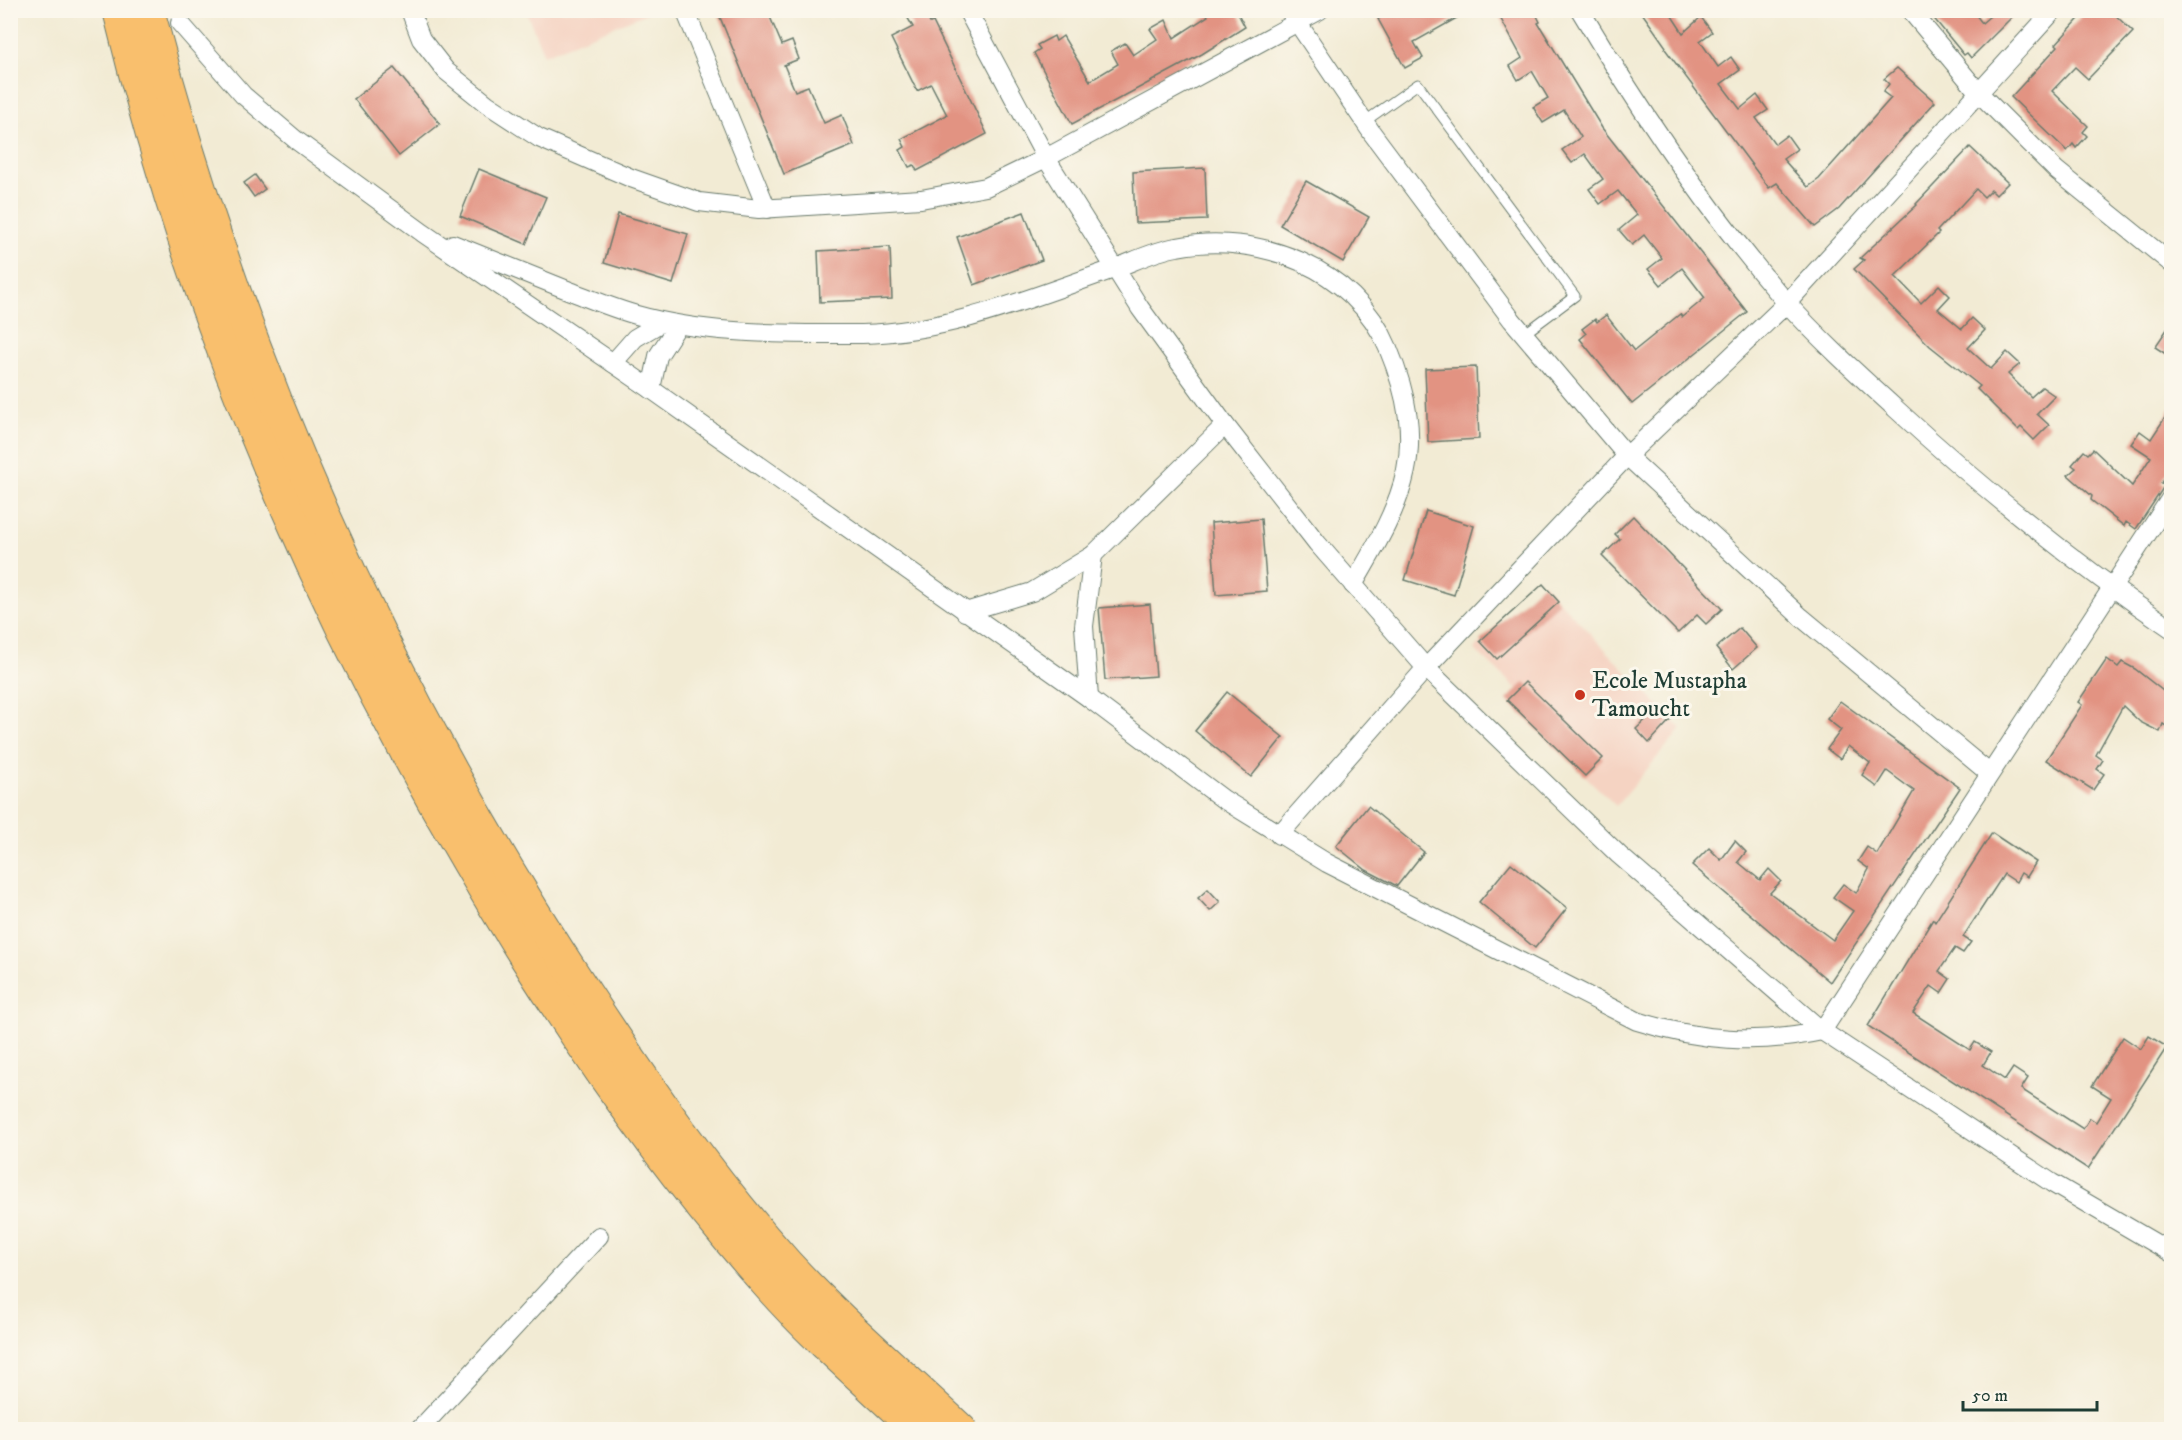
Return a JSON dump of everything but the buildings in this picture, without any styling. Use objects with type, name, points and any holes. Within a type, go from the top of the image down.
[{"type":"highway","points":[[119,10],[141,99],[167,188],[200,288],[261,451],[319,582],[436,807],[516,945],[598,1068],[684,1184],[772,1290],[918,1430]]},
{"type":"highway","points":[[148,10],[198,187],[253,347],[286,431],[344,565],[463,795],[539,923],[610,1029],[726,1193],[789,1266],[961,1430]]},
{"type":"street","points":[[410,10],[421,39],[446,71],[487,104],[539,138],[631,178],[699,202],[767,209],[921,199],[986,187],[1046,158],[1292,17],[1320,10]]},
{"type":"street","points":[[685,10],[767,209]]},
{"type":"street","points":[[967,10],[1046,158],[1114,269],[1225,425],[1317,543],[1426,668],[1619,855],[1822,1031],[2052,1183],[2172,1253]]},
{"type":"street","points":[[1580,10],[1628,90],[1706,202],[1787,303],[1858,374],[1946,455],[2038,532],[2110,587],[2172,629]]},
{"type":"street","points":[[1910,10],[1979,93],[2056,170],[2172,264]]},
{"type":"street","points":[[1279,835],[1426,668],[1627,456],[1787,303],[2054,10]]},
{"type":"street","points":[[1292,17],[1364,122],[1524,334],[1627,456],[1801,618],[1989,773]]},
{"type":"street","points":[[180,23],[243,95],[296,140],[423,233],[651,389],[1089,698],[1223,799],[1327,862],[1638,1021],[1688,1035],[1729,1041],[1791,1037],[1822,1031],[2110,587],[2172,496]]},
{"type":"street","points":[[423,233],[625,312],[670,323],[810,333],[916,330],[969,320],[1178,246],[1224,243],[1266,250],[1303,261],[1335,281],[1362,306],[1384,339],[1397,368],[1407,405],[1410,442],[1405,479],[1393,515],[1353,585]]},
{"type":"street","points":[[613,363],[635,338],[670,323]]},
{"type":"street","points":[[651,389],[658,357],[670,323]]},
{"type":"street","points":[[965,612],[1032,592],[1093,555],[1225,425]]},
{"type":"street","points":[[1089,698],[1084,626],[1093,555]]},
{"type":"street","points":[[419,1430],[599,1236]]},
{"type":"lane","points":[[1364,122],[1418,84],[1575,296],[1524,334]]},
{"type":"shaded area","points":[[526,11],[652,11],[544,55]]},
{"type":"shaded area","name":"Ecole Mustapha Tamoucht","points":[[1543,584],[1681,729],[1616,806],[1507,700],[1517,689],[1474,649]]},
{"type":"place","name":"Ecole Mustapha Tamoucht","points":[[1580,695]]}]
